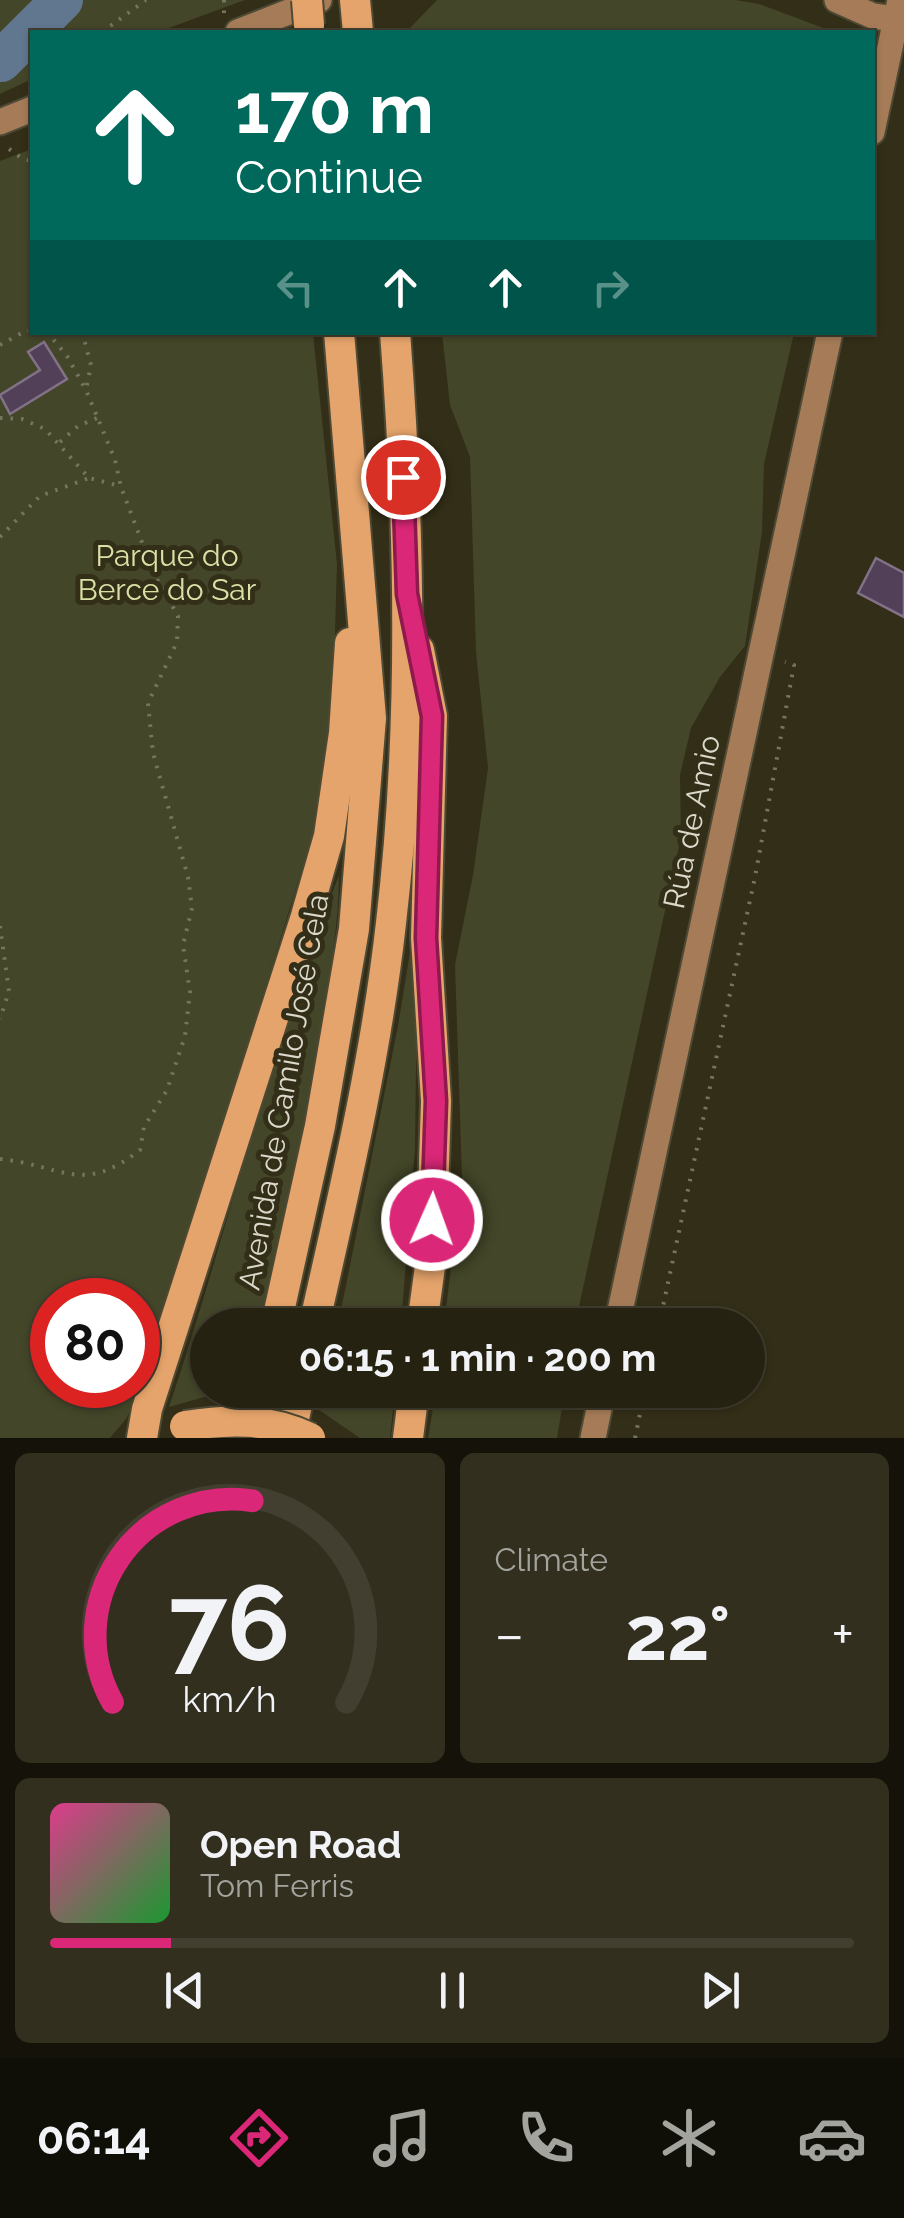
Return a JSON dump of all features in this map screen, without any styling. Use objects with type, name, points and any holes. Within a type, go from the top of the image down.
[{"type":"highway","name":"Avenida de Camilo José Cela","points":[[280,1308],[320,1126],[354,929],[371,718],[339,335]]},
{"type":"highway","points":[[318,1308],[370,1058],[391,927],[403,775],[407,594],[394,335]]},
{"type":"highway","points":[[142,1438],[147,1408],[329,836],[344,733],[356,535]]},
{"type":"highway","points":[[407,594],[432,716],[426,938],[436,1101],[430,1259],[424,1308]]},
{"type":"highway","points":[[252,1438],[258,1408]]},
{"type":"highway","points":[[290,1438],[296,1408]]},
{"type":"highway","points":[[408,1438],[412,1408]]},
{"type":"highway","points":[[172,1432],[229,1419],[282,1425],[310,1438]]},
{"type":"street","points":[[836,0],[874,16],[898,11]]},
{"type":"street","points":[[836,0],[865,30]]},
{"type":"street","points":[[855,0],[898,11]]},
{"type":"street","points":[[875,118],[898,11]]},
{"type":"street","points":[[246,30],[311,14]]},
{"type":"street","points":[[875,49],[885,72]]},
{"type":"street","points":[[0,122],[30,110]]},
{"type":"street","name":"Rúa de Amio","points":[[621,1308],[829,335]]},
{"type":"street","points":[[593,1438],[599,1408]]},
{"type":"path","points":[[105,30],[146,0]]},
{"type":"path","points":[[9,150],[30,161]]},
{"type":"path","points":[[0,344],[30,331]]},
{"type":"path","points":[[0,1159],[24,1161],[53,1172],[82,1174],[107,1172],[140,1150],[144,1128],[167,1090],[185,1036],[190,992],[182,945],[192,908],[190,892],[153,753],[148,703],[177,642],[178,616],[154,574],[120,486],[116,460],[86,390],[49,335]]},
{"type":"path","points":[[83,335],[91,365],[86,390]]},
{"type":"path","points":[[0,418],[22,418],[45,429],[88,478]]},
{"type":"path","points":[[60,442],[78,426],[97,418]]},
{"type":"path","points":[[0,537],[40,496],[88,478],[120,486]]},
{"type":"path","points":[[664,1308],[751,896],[794,665],[762,654]]},
{"type":"path","points":[[0,926],[9,990],[0,1019]]},
{"type":"path","points":[[635,1438],[641,1408]]},
{"type":"green space","points":[[0,0],[245,0],[163,30],[30,30],[30,80],[0,94]]},
{"type":"green space","points":[[437,0],[736,0],[759,4],[829,30],[410,30]]},
{"type":"green space","name":"Parque do Berce do Sar","points":[[30,150],[30,335],[313,335],[337,564],[332,733],[321,808],[160,1326],[160,1278],[30,1278],[30,1408],[132,1408],[110,1438],[0,1438],[0,161]]},
{"type":"green space","points":[[442,335],[794,335],[764,464],[762,532],[745,646],[720,677],[691,728],[680,775],[681,837],[579,1308],[446,1308],[462,1177],[455,965],[488,768],[476,652],[470,457],[450,405]]},
{"type":"green space","points":[[339,875],[334,947],[317,1058],[263,1308],[200,1308],[270,1073]]},
{"type":"green space","points":[[418,903],[415,1148],[402,1308],[341,1308],[398,1026]]},
{"type":"green space","points":[[190,1341],[190,1401],[169,1407]]},
{"type":"green space","points":[[316,1408],[393,1408],[390,1438],[360,1438]]},
{"type":"green space","points":[[433,1408],[562,1408],[557,1438],[428,1438]]},
{"type":"building","points":[[44,342],[67,379],[10,414],[0,395],[40,370],[28,352]]},
{"type":"building","points":[[876,558],[904,573],[904,617],[858,593]]},
{"type":"waterway","points":[[32,30],[62,0]]},
{"type":"waterway","points":[[1,61],[30,32]]},
{"type":"route","points":[[403,477],[407,594],[432,716],[426,938],[436,1101],[432,1220]]}]
